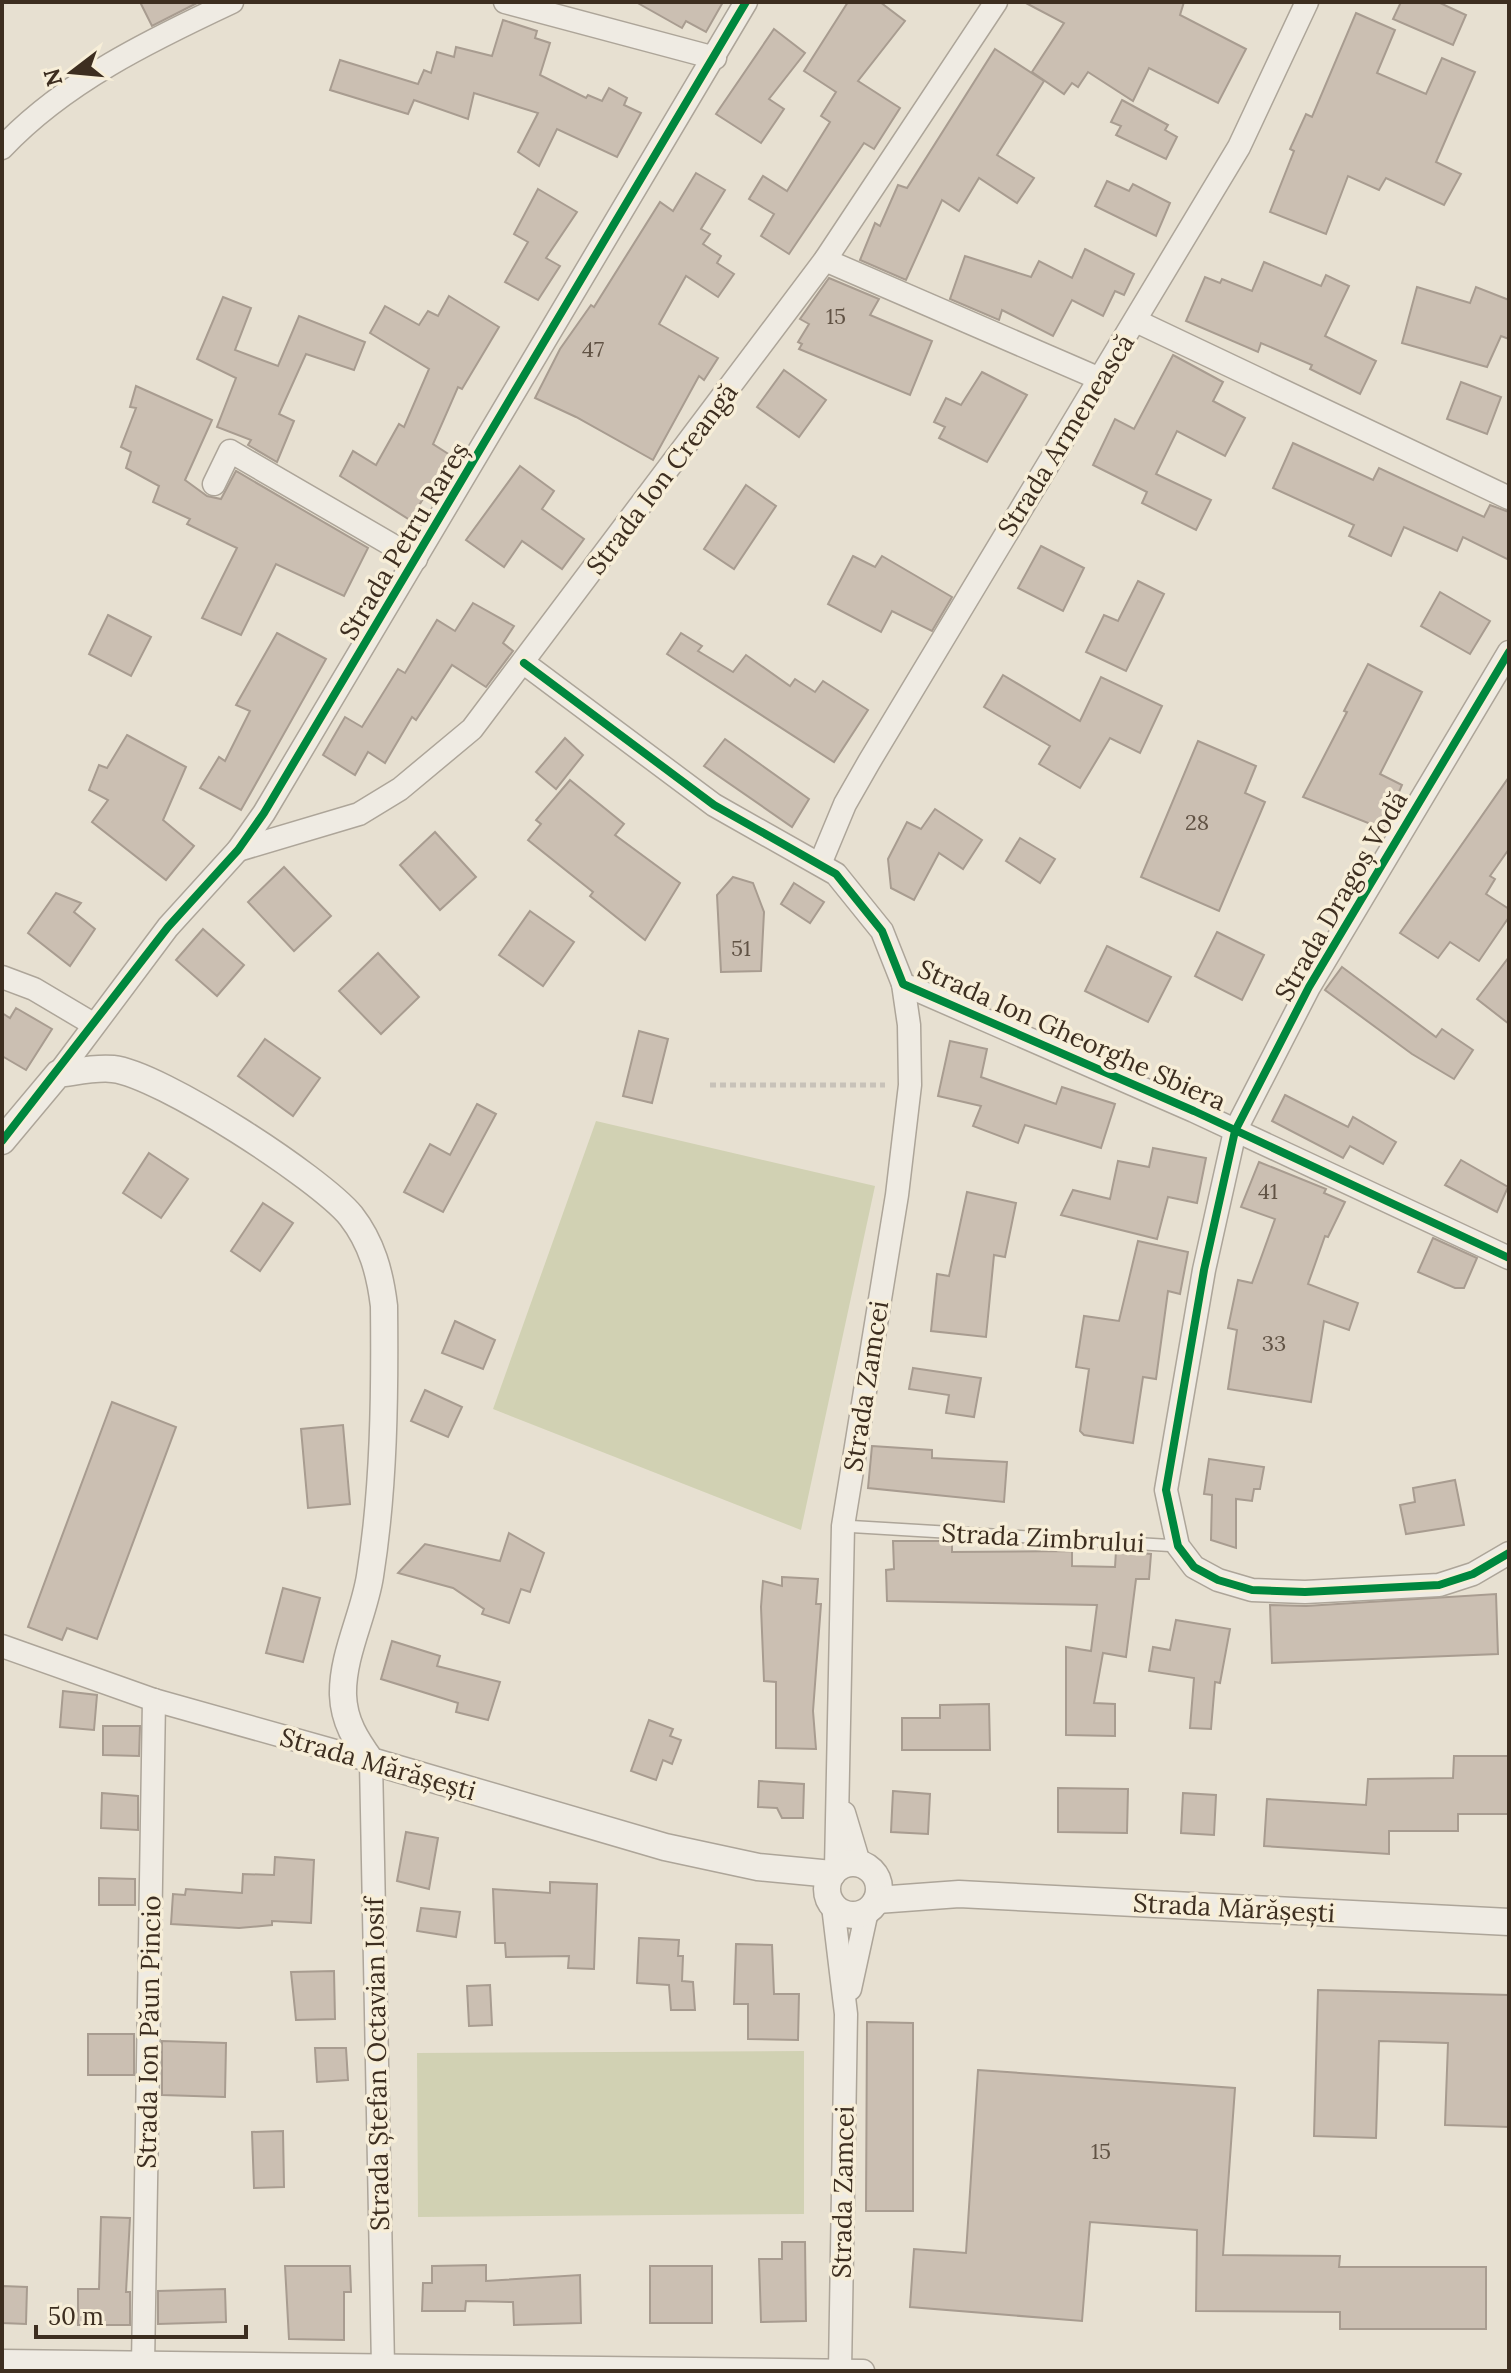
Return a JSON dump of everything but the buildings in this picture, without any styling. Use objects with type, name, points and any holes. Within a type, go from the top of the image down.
[{"type":"street","points":[[2,148],[65,97],[139,45],[232,2]]},
{"type":"street","points":[[505,2],[715,58]]},
{"type":"street","name":"Strada Petru Rareș","points":[[58,1074],[168,927],[238,850],[264,813],[746,2]]},
{"type":"street","name":"Strada Ion Creangă","points":[[238,850],[359,814],[400,789],[472,729],[825,260],[996,2]]},
{"type":"street","name":"Strada Armenească","points":[[820,864],[845,804],[869,762],[1239,147],[1307,2]]},
{"type":"street","points":[[825,260],[1100,379]]},
{"type":"street","points":[[1136,321],[1509,498]]},
{"type":"street","points":[[214,484],[230,451],[416,559]]},
{"type":"street","name":"Strada Dragoș Vodă","points":[[1178,1546],[1166,1490],[1204,1270],[1235,1131],[1309,987],[1509,652]]},
{"type":"street","name":"Strada Ion Gheorghe Sbiera","points":[[524,663],[714,805],[836,874],[882,931],[903,984],[1235,1131],[1509,1258]]},
{"type":"street","points":[[2,977],[34,989],[93,1024]]},
{"type":"street","name":"Strada Zamcei","points":[[840,2371],[851,1887],[838,1789],[843,1526],[897,1195],[910,1085],[909,1025],[903,984]]},
{"type":"street","points":[[2,1141],[58,1074],[111,1068],[132,1073],[206,1111],[271,1152],[349,1214],[367,1240],[381,1277],[384,1306],[377,1524],[370,1579],[343,1692],[345,1712],[353,1736],[371,1761]]},
{"type":"street","name":"Strada Zimbrului","points":[[1178,1546],[1194,1567],[1218,1580],[1252,1590],[1305,1592],[1439,1585],[1473,1574],[1509,1553]]},
{"type":"street","name":"Strada Mărășești","points":[[2,1646],[154,1700],[624,1836],[851,1887],[1509,1922]]},
{"type":"street","name":"Strada Ion Păun Pincio","points":[[143,2365],[154,1700]]},
{"type":"street","name":"Strada Ștefan Octavian Iosif","points":[[371,1761],[383,2366]]},
{"type":"street","name":"Strada Zamcei","points":[[846,2014],[851,1887]]},
{"type":"street","points":[[2,2361],[863,2371]]},
{"type":"lane","name":"Strada Zimbrului","points":[[843,1526],[1178,1546]]},
{"type":"path","points":[[710,1085],[910,1085]]},
{"type":"green space","points":[[596,1121],[875,1186],[801,1530],[493,1409]]},
{"type":"green space","points":[[804,2051],[804,2214],[418,2217],[417,2053]]},
{"type":"cycle path","points":[[2,1141],[168,927],[238,850],[264,813],[746,2]]},
{"type":"cycle path","points":[[1509,652],[1309,987],[1235,1131],[1204,1270],[1166,1490],[1178,1546],[1194,1567],[1218,1580],[1252,1590],[1305,1592],[1439,1585],[1473,1574],[1509,1553]]},
{"type":"cycle path","points":[[524,663],[714,805],[836,874],[882,931],[903,984],[1194,1111],[1509,1258]]}]
